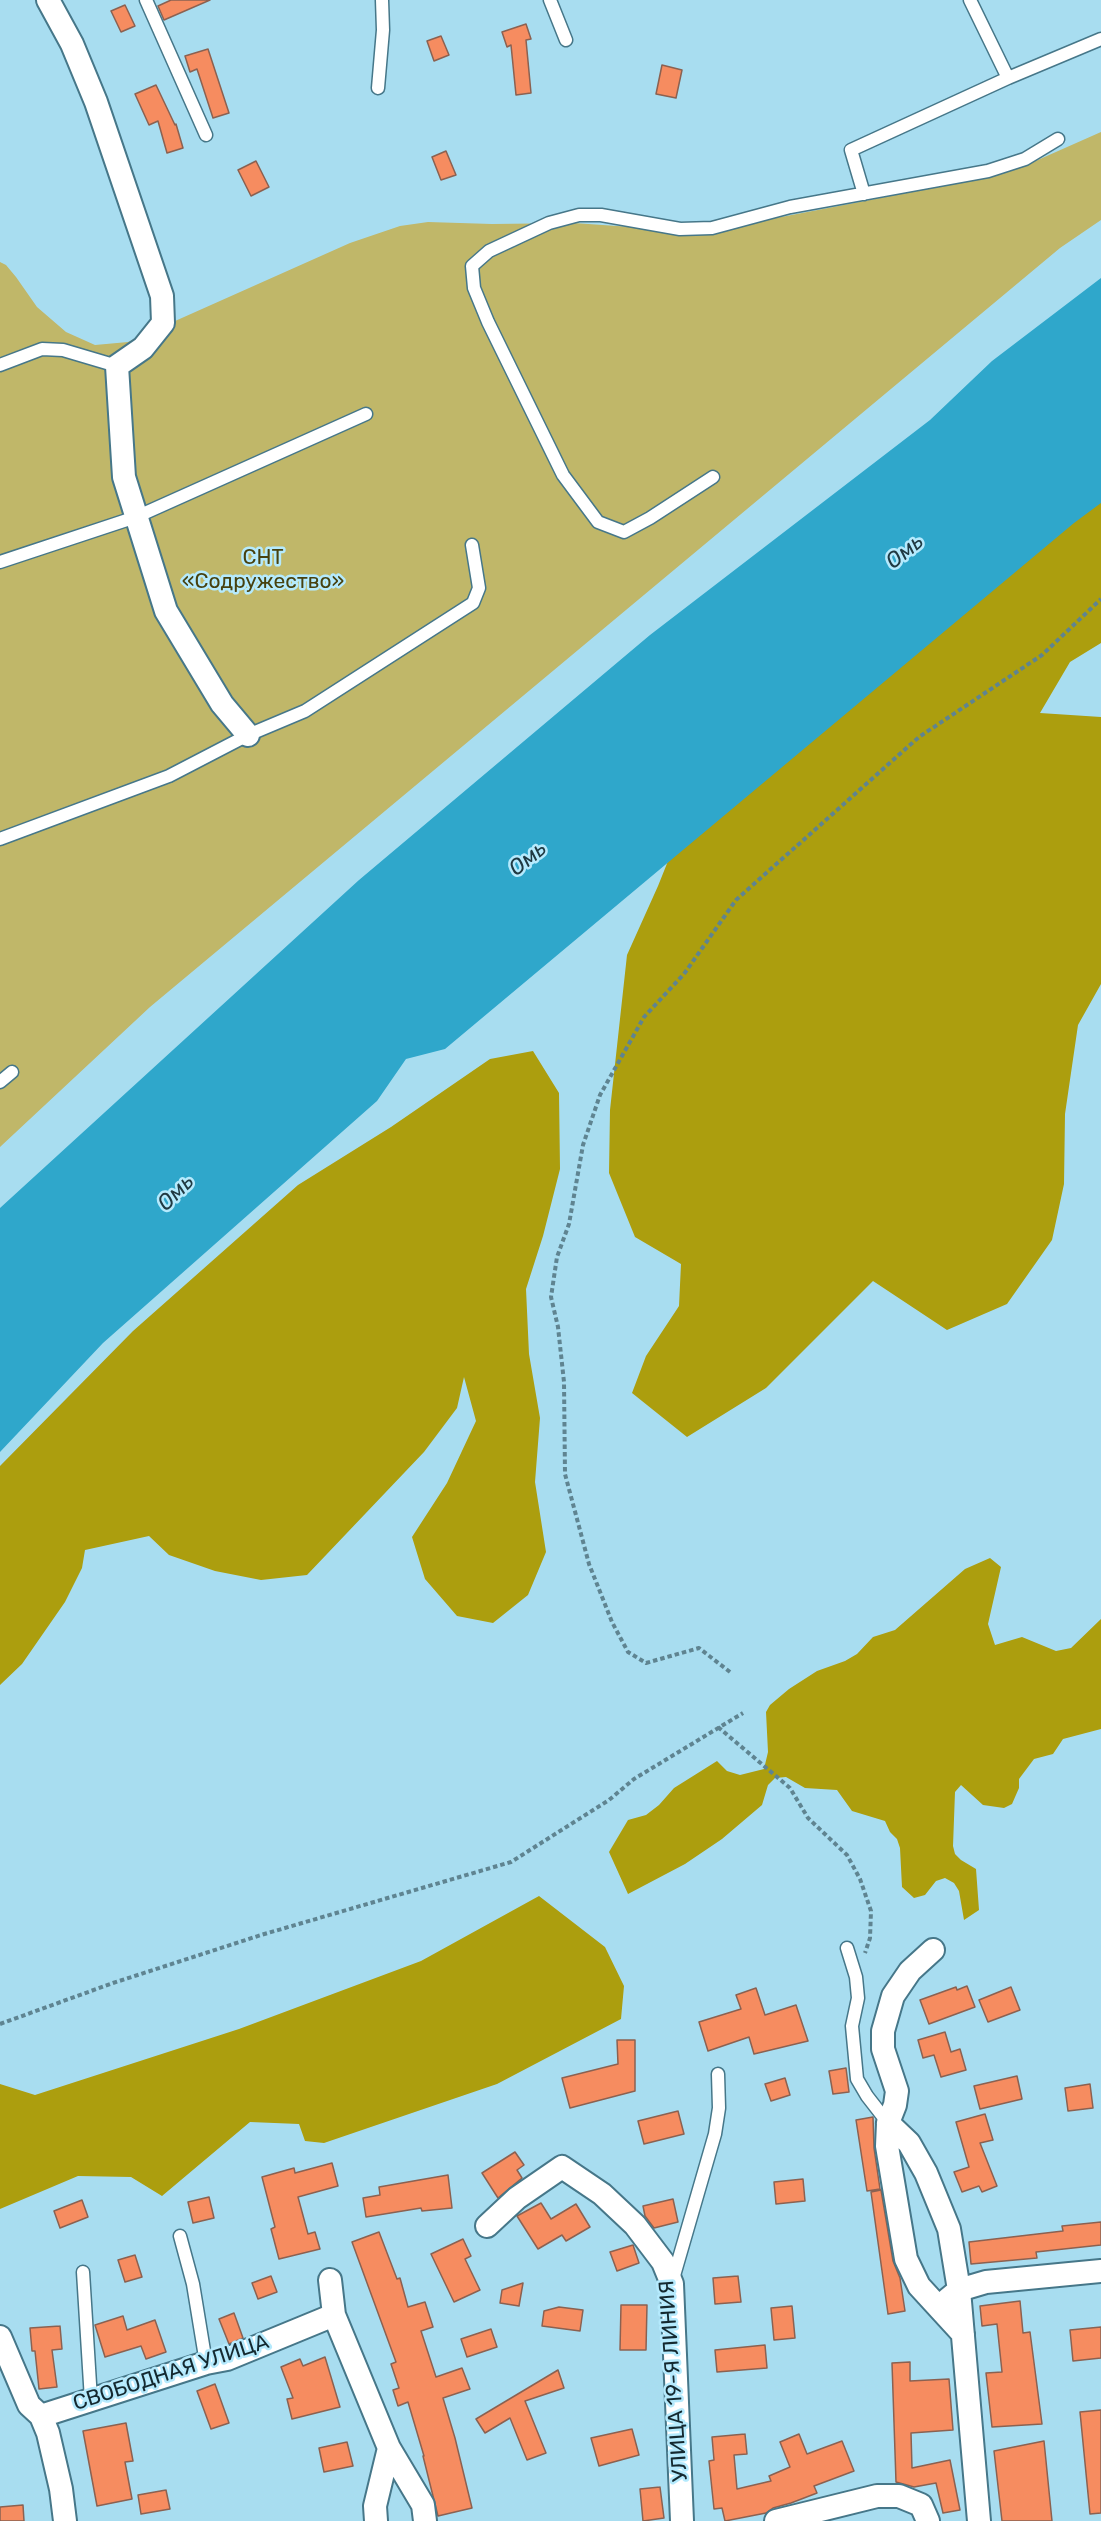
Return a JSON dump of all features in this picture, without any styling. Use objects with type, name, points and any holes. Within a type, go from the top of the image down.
[{"type":"street","points":[[48,0],[72,44],[96,102],[162,296],[163,323],[143,348],[117,366],[124,477],[166,611],[222,704],[248,735]]},
{"type":"street","points":[[933,1950],[910,1971],[893,1996],[883,2031],[883,2049],[897,2091],[895,2105],[888,2122],[887,2146],[906,2259],[919,2286],[963,2334]]},
{"type":"street","points":[[888,2122],[909,2143],[926,2173],[950,2229],[959,2290],[979,2521]]},
{"type":"street","name":"УЛИЦА 19-Я ЛИНИЯ","points":[[487,2226],[517,2198],[562,2167],[602,2193],[635,2225],[663,2262],[672,2284],[682,2521]]},
{"type":"street","points":[[938,2306],[959,2290],[986,2282],[1101,2271]]},
{"type":"street","points":[[330,2280],[334,2315],[389,2448],[423,2505],[425,2521]]},
{"type":"street","name":"СВОБОДНАЯ УЛИЦА","points":[[40,2416],[206,2362],[227,2359],[334,2315]]},
{"type":"street","points":[[0,2337],[29,2404],[40,2416],[48,2433],[62,2489],[65,2521]]},
{"type":"street","points":[[376,2521],[375,2506],[389,2448]]},
{"type":"street","points":[[776,2521],[877,2496],[899,2496],[921,2505],[928,2521]]},
{"type":"lane","points":[[146,0],[206,135]]},
{"type":"lane","points":[[378,88],[383,30],[382,0]]},
{"type":"lane","points":[[550,0],[566,40]]},
{"type":"lane","points":[[970,0],[1008,78]]},
{"type":"lane","points":[[864,194],[851,150],[1008,78],[1101,39]]},
{"type":"lane","points":[[713,477],[651,518],[624,531],[598,522],[563,475],[493,332],[474,288],[472,266],[489,251],[549,223],[579,214],[601,214],[680,229],[712,228],[790,207],[988,171],[1025,159],[1058,139]]},
{"type":"lane","points":[[0,365],[42,349],[63,350],[117,366]]},
{"type":"lane","points":[[0,562],[136,517],[366,414]]},
{"type":"lane","points":[[0,839],[170,776],[248,735],[305,711],[473,603],[479,588],[472,545]]},
{"type":"lane","points":[[0,1082],[12,1072]]},
{"type":"lane","points":[[847,1948],[856,1977],[858,1998],[852,2026],[857,2079],[867,2096],[888,2122]]},
{"type":"lane","points":[[672,2284],[715,2134],[719,2108],[718,2074]]},
{"type":"lane","points":[[180,2236],[193,2284],[206,2362]]},
{"type":"lane","points":[[83,2272],[91,2400]]},
{"type":"path","points":[[730,1672],[699,1648],[646,1662],[627,1652],[612,1622],[589,1564],[565,1474],[564,1383],[558,1327],[551,1297],[557,1257],[569,1224],[583,1145],[600,1095],[644,1017],[684,974],[736,900],[919,737],[1042,655],[1101,599]]},
{"type":"path","points":[[0,2024],[113,1983],[261,1935],[511,1862],[609,1800],[634,1779],[743,1713]]},
{"type":"path","points":[[718,1727],[790,1788],[808,1818],[847,1855],[860,1880],[870,1911],[870,1938],[856,1977]]},
{"type":"green space","name":"СНТ «Содружество»","points":[[1101,132],[1101,220],[1060,248],[150,1007],[0,1147],[0,262],[6,265],[16,277],[37,307],[66,332],[95,345],[128,342],[350,243],[400,226],[428,222],[574,223],[703,232],[948,185],[1022,167]]},
{"type":"shaded area","points":[[1101,489],[1101,643],[1070,662],[1040,713],[1101,717],[1101,984],[1078,1025],[1065,1114],[1064,1184],[1052,1240],[1007,1304],[947,1330],[873,1281],[766,1388],[687,1437],[632,1393],[646,1356],[679,1306],[681,1264],[635,1237],[609,1173],[610,1110],[627,955],[686,816]]},
{"type":"shaded area","points":[[533,1051],[559,1093],[560,1169],[543,1236],[526,1289],[529,1354],[540,1418],[535,1482],[546,1552],[528,1595],[493,1623],[457,1616],[425,1579],[412,1537],[447,1483],[476,1421],[464,1377],[457,1408],[424,1452],[307,1575],[261,1580],[215,1571],[169,1555],[149,1536],[85,1550],[82,1568],[65,1602],[22,1664],[0,1685],[0,1466],[133,1331],[298,1185],[391,1127],[490,1059]]},
{"type":"shaded area","points":[[990,1558],[1001,1567],[988,1624],[995,1645],[1022,1637],[1056,1651],[1071,1648],[1101,1619],[1101,1729],[1063,1739],[1053,1754],[1034,1759],[1019,1779],[1019,1788],[1012,1804],[1004,1808],[983,1805],[961,1785],[955,1792],[953,1846],[955,1854],[961,1860],[976,1869],[979,1910],[964,1920],[959,1891],[954,1883],[945,1878],[936,1881],[925,1895],[914,1898],[902,1887],[900,1848],[885,1821],[852,1811],[837,1790],[805,1788],[786,1777],[775,1778],[768,1785],[762,1805],[722,1839],[685,1864],[628,1894],[609,1852],[628,1820],[646,1815],[659,1805],[674,1788],[717,1761],[727,1771],[740,1775],[764,1769],[768,1752],[766,1712],[770,1705],[789,1689],[817,1671],[857,1654],[873,1637],[895,1630],[965,1569]]},
{"type":"shaded area","points":[[539,1896],[605,1947],[624,1986],[621,2019],[497,2084],[324,2143],[305,2141],[299,2124],[250,2122],[162,2196],[131,2177],[78,2176],[0,2209],[0,2084],[35,2095],[239,2029],[421,1961]]},
{"type":"water","name":"Омь","points":[[1101,278],[1101,503],[1074,523],[445,1049],[406,1059],[377,1101],[103,1343],[0,1452],[0,1208],[359,880],[650,635],[930,420],[992,361]]},
{"type":"building","points":[[171,0],[210,0],[164,20],[158,6]]},
{"type":"building","points":[[125,5],[135,26],[121,32],[111,11]]},
{"type":"building","points":[[526,24],[531,39],[526,40],[531,93],[516,95],[511,45],[507,47],[502,32]]},
{"type":"building","points":[[441,36],[449,55],[434,61],[427,41]]},
{"type":"building","points":[[208,49],[229,113],[213,118],[197,69],[190,72],[185,56]]},
{"type":"building","points":[[662,65],[682,70],[676,98],[656,94]]},
{"type":"building","points":[[156,85],[176,124],[183,148],[167,153],[158,121],[149,125],[135,94]]},
{"type":"building","points":[[446,151],[456,175],[441,180],[432,157]]},
{"type":"building","points":[[256,161],[269,187],[251,196],[238,170]]},
{"type":"building","points":[[967,1986],[975,2007],[929,2024],[920,2000],[956,1987],[957,1990]]},
{"type":"building","points":[[1011,1987],[1020,2010],[988,2022],[979,2000]]},
{"type":"building","points":[[756,1988],[765,2015],[796,2005],[808,2041],[754,2054],[749,2037],[708,2051],[699,2022],[741,2009],[736,1995]]},
{"type":"building","points":[[945,2032],[951,2052],[960,2049],[966,2070],[941,2077],[934,2055],[923,2058],[918,2040]]},
{"type":"building","points":[[617,2040],[635,2040],[635,2091],[570,2108],[562,2078],[618,2064]]},
{"type":"building","points":[[846,2068],[849,2092],[833,2094],[829,2071]]},
{"type":"building","points":[[1017,2076],[1022,2099],[980,2109],[974,2086]]},
{"type":"building","points":[[785,2078],[790,2095],[771,2101],[765,2084]]},
{"type":"building","points":[[1090,2084],[1093,2108],[1068,2111],[1065,2088]]},
{"type":"building","points":[[678,2111],[684,2134],[644,2144],[638,2121]]},
{"type":"building","points":[[985,2114],[993,2140],[980,2143],[997,2186],[982,2192],[979,2186],[962,2192],[954,2172],[969,2167],[956,2122]]},
{"type":"building","points":[[873,2117],[874,2148],[880,2189],[867,2191],[856,2120]]},
{"type":"building","points":[[515,2152],[524,2165],[517,2170],[522,2178],[498,2198],[482,2173]]},
{"type":"building","points":[[332,2163],[338,2186],[298,2197],[308,2234],[315,2232],[320,2249],[279,2259],[271,2229],[275,2227],[262,2177],[294,2168],[295,2173]]},
{"type":"building","points":[[448,2175],[452,2208],[422,2211],[421,2208],[366,2217],[363,2198],[380,2195],[379,2187]]},
{"type":"building","points":[[803,2179],[805,2201],[776,2204],[774,2182]]},
{"type":"building","points":[[881,2190],[893,2261],[900,2278],[905,2311],[888,2314],[871,2192]]},
{"type":"building","points":[[209,2197],[214,2218],[193,2223],[188,2202]]},
{"type":"building","points":[[673,2199],[678,2222],[654,2228],[645,2216],[643,2206]]},
{"type":"building","points":[[82,2200],[88,2217],[60,2228],[54,2211]]},
{"type":"building","points":[[541,2203],[551,2219],[576,2204],[590,2227],[566,2241],[562,2235],[538,2249],[517,2216]]},
{"type":"building","points":[[1101,2222],[1101,2245],[1036,2252],[1037,2258],[971,2264],[969,2242],[1063,2231],[1062,2226]]},
{"type":"building","points":[[379,2232],[397,2279],[400,2278],[408,2307],[425,2302],[433,2327],[421,2331],[436,2377],[462,2368],[470,2389],[443,2398],[472,2508],[438,2516],[408,2402],[398,2406],[393,2390],[399,2388],[391,2364],[396,2362],[352,2242]]},
{"type":"building","points":[[463,2239],[471,2256],[465,2259],[480,2290],[454,2302],[431,2254]]},
{"type":"building","points":[[633,2245],[639,2263],[617,2271],[610,2252]]},
{"type":"building","points":[[135,2255],[142,2277],[125,2282],[118,2260]]},
{"type":"building","points":[[271,2276],[277,2292],[258,2299],[252,2283]]},
{"type":"building","points":[[738,2276],[741,2302],[715,2304],[713,2278]]},
{"type":"building","points":[[523,2283],[519,2306],[500,2303],[502,2290]]},
{"type":"building","points":[[1020,2301],[1023,2333],[1030,2332],[1042,2424],[992,2427],[986,2373],[1002,2372],[997,2324],[982,2326],[980,2306]]},
{"type":"building","points":[[621,2305],[647,2305],[646,2350],[620,2350]]},
{"type":"building","points":[[792,2306],[795,2338],[774,2340],[771,2308]]},
{"type":"building","points":[[559,2307],[583,2310],[580,2331],[542,2326],[544,2311]]},
{"type":"building","points":[[234,2313],[243,2338],[229,2344],[219,2319]]},
{"type":"building","points":[[123,2316],[127,2330],[155,2320],[166,2352],[146,2359],[141,2346],[105,2357],[95,2325]]},
{"type":"building","points":[[60,2326],[62,2349],[52,2350],[57,2387],[39,2389],[30,2328]]},
{"type":"building","points":[[1101,2327],[1101,2358],[1073,2361],[1070,2330]]},
{"type":"building","points":[[491,2329],[497,2347],[467,2357],[461,2339]]},
{"type":"building","points":[[765,2345],[767,2368],[717,2372],[715,2350]]},
{"type":"building","points":[[325,2357],[340,2407],[292,2419],[287,2399],[293,2398],[281,2367],[300,2359],[303,2366]]},
{"type":"building","points":[[910,2362],[910,2381],[949,2379],[953,2430],[911,2433],[912,2468],[950,2460],[960,2510],[943,2513],[936,2483],[914,2487],[896,2482],[892,2363]]},
{"type":"building","points":[[558,2370],[564,2388],[525,2401],[546,2453],[527,2460],[510,2418],[485,2433],[476,2419]]},
{"type":"building","points":[[215,2384],[229,2423],[211,2429],[197,2391]]},
{"type":"building","points":[[1101,2410],[1101,2513],[1090,2514],[1080,2412]]},
{"type":"building","points":[[126,2423],[133,2461],[125,2462],[132,2499],[97,2506],[83,2431]]},
{"type":"building","points":[[632,2429],[639,2455],[599,2466],[591,2438]]},
{"type":"building","points":[[745,2434],[747,2454],[734,2455],[737,2489],[771,2481],[769,2476],[790,2467],[780,2442],[799,2434],[807,2454],[842,2441],[854,2471],[814,2486],[817,2493],[773,2508],[766,2513],[725,2521],[722,2508],[714,2509],[709,2461],[714,2460],[712,2437]]},
{"type":"building","points":[[1044,2441],[1052,2521],[1002,2521],[994,2451]]},
{"type":"building","points":[[347,2442],[353,2466],[324,2472],[319,2448]]},
{"type":"building","points":[[660,2487],[664,2518],[643,2521],[640,2489]]},
{"type":"building","points":[[166,2490],[170,2509],[141,2514],[138,2495]]},
{"type":"building","points":[[23,2505],[24,2521],[0,2521],[0,2507]]}]
